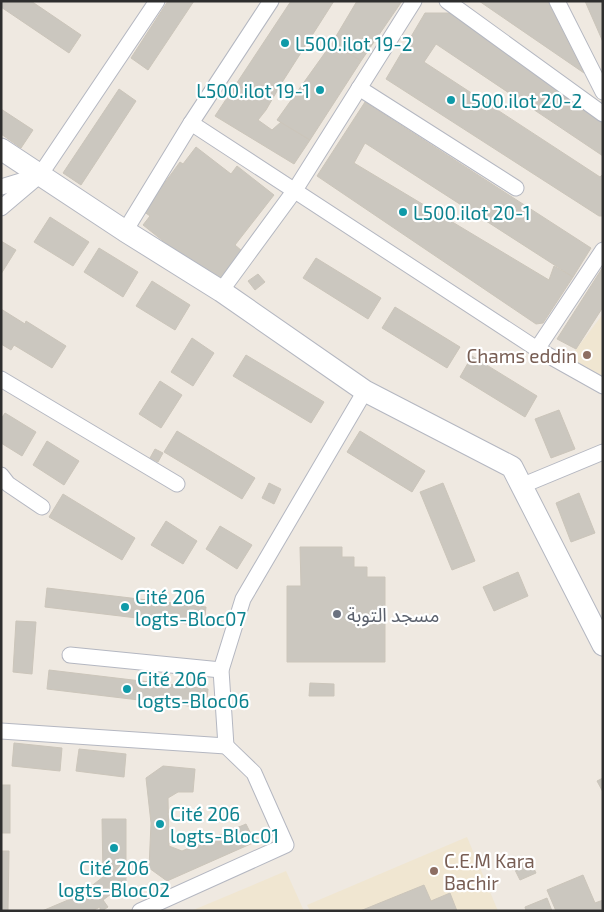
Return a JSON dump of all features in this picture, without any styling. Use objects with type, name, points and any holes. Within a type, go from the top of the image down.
[{"type":"street","points":[[1,208],[40,175],[157,1]]},
{"type":"street","points":[[125,231],[191,123],[271,1]]},
{"type":"street","points":[[221,291],[295,190],[414,1]]},
{"type":"street","points":[[447,1],[603,114]]},
{"type":"street","points":[[557,1],[603,92]]},
{"type":"street","points":[[359,88],[516,188]]},
{"type":"street","points":[[191,123],[537,349],[602,386]]},
{"type":"street","points":[[1,149],[125,231],[221,291],[366,391],[512,468],[603,645]]},
{"type":"street","points":[[1,187],[40,175]]},
{"type":"street","points":[[537,349],[603,250]]},
{"type":"street","points":[[1,380],[177,484]]},
{"type":"street","points":[[226,746],[221,670],[243,599],[366,391]]},
{"type":"street","points":[[521,486],[603,452]]},
{"type":"street","points":[[1,475],[8,484],[42,507]]},
{"type":"street","points":[[70,655],[221,670]]},
{"type":"street","points":[[1,731],[226,746],[254,773],[286,845],[140,911]]},
{"type":"shaded area","name":"Chams eddin","points":[[603,314],[603,385],[568,360]]},
{"type":"shaded area","name":"C.E.M Kara Bachir","points":[[467,837],[498,911],[310,911],[307,905]]},
{"type":"shaded area","points":[[286,871],[304,911],[191,911]]},
{"type":"building","points":[[1,1],[31,1],[81,35],[69,53],[1,7]]},
{"type":"building","points":[[168,1],[194,1],[148,70],[131,58]]},
{"type":"building","name":"L500.ilot 19-2","points":[[291,1],[334,1],[258,120],[272,130],[281,122],[310,140],[294,164],[215,116]]},
{"type":"building","name":"L500.ilot 19-2","points":[[357,1],[402,1],[361,61],[332,43]]},
{"type":"building","points":[[479,1],[548,1],[584,73]]},
{"type":"building","points":[[585,1],[603,1],[603,42]]},
{"type":"building","name":"L500.ilot 20-2","points":[[425,13],[452,13],[603,122],[603,156],[436,44],[424,62],[600,177],[603,174],[603,216],[599,216],[386,79]]},
{"type":"building","name":"L500.ilot 19-1","points":[[332,43],[361,61],[310,140],[277,120]]},
{"type":"building","points":[[119,89],[136,101],[81,185],[63,173]]},
{"type":"building","name":"L500.ilot 20-1","points":[[365,102],[591,248],[573,277],[543,323],[536,324],[317,176]],"holes":[[[365,143],[573,277],[554,266],[549,280],[354,163]]]},
{"type":"building","points":[[1,109],[33,130],[21,148],[1,134]]},
{"type":"building","points":[[196,147],[231,174],[237,166],[274,195],[235,245],[242,251],[216,283],[143,225],[150,216],[143,211],[180,162],[183,164]]},
{"type":"building","points":[[50,217],[89,242],[73,266],[34,242]]},
{"type":"building","points":[[1,241],[16,250],[1,274]]},
{"type":"building","points":[[99,248],[138,272],[123,297],[84,272]]},
{"type":"building","points":[[316,258],[381,298],[368,319],[303,278]]},
{"type":"building","points":[[603,267],[603,307],[576,349],[557,339]]},
{"type":"building","points":[[258,274],[265,282],[255,290],[248,281]]},
{"type":"building","points":[[152,281],[190,305],[175,330],[136,306]]},
{"type":"building","points":[[395,307],[460,347],[447,368],[382,328]]},
{"type":"building","points":[[1,309],[25,324],[26,321],[66,346],[52,368],[14,345],[11,350],[1,344]]},
{"type":"building","points":[[192,338],[214,353],[193,386],[171,372]]},
{"type":"building","points":[[246,355],[324,402],[311,423],[233,376]]},
{"type":"building","points":[[472,356],[537,396],[525,417],[460,377]]},
{"type":"building","points":[[160,381],[182,395],[161,428],[139,414]]},
{"type":"building","points":[[559,410],[575,449],[551,458],[535,419]]},
{"type":"building","points":[[5,413],[36,432],[22,456],[1,443],[1,419]]},
{"type":"building","points":[[177,431],[255,478],[242,499],[164,452]]},
{"type":"building","points":[[360,431],[425,471],[412,492],[347,452]]},
{"type":"building","points":[[47,441],[79,461],[64,485],[33,465]]},
{"type":"building","points":[[155,449],[163,453],[158,462],[150,458]]},
{"type":"building","points":[[269,483],[281,489],[274,504],[262,498]]},
{"type":"building","points":[[443,483],[475,561],[452,570],[420,492]]},
{"type":"building","points":[[579,493],[595,533],[571,542],[556,503]]},
{"type":"building","points":[[63,494],[135,538],[122,560],[49,517]]},
{"type":"building","points":[[166,521],[197,541],[183,564],[151,545]]},
{"type":"building","points":[[220,526],[252,545],[237,569],[206,549]]},
{"type":"building","name":"مسجد التوبة","points":[[300,547],[342,547],[342,557],[354,557],[354,567],[367,567],[367,577],[385,577],[385,662],[287,662],[287,586],[301,586]]},
{"type":"building","points":[[518,572],[528,596],[494,611],[483,587]]},
{"type":"building","name":"Cité 206 logts-Bloc07","points":[[47,588],[206,607],[204,626],[45,607]]},
{"type":"building","points":[[16,621],[36,622],[32,674],[13,672]]},
{"type":"building","name":"Cité 206 logts-Bloc06","points":[[49,670],[208,689],[206,708],[47,689]]},
{"type":"building","points":[[310,683],[334,684],[334,696],[309,696]]},
{"type":"building","points":[[14,743],[62,748],[60,771],[12,766]]},
{"type":"building","points":[[79,749],[126,754],[124,777],[76,771]]},
{"type":"building","name":"Cité 206 logts-Bloc01","points":[[163,766],[195,769],[193,792],[178,792],[168,798],[169,846],[182,851],[246,824],[255,842],[167,881],[149,868],[151,823],[146,778]]},
{"type":"building","points":[[603,778],[603,792],[597,781]]},
{"type":"building","points":[[1,785],[10,785],[10,833],[1,833]]},
{"type":"building","name":"Cité 206 logts-Bloc02","points":[[102,819],[126,819],[126,883],[103,900],[108,907],[102,911],[100,911],[100,907],[92,911],[42,911],[80,895],[103,877]]},
{"type":"building","name":"Cité 206 logts-Bloc02","points":[[1,851],[9,851],[8,911],[1,911]]},
{"type":"building","points":[[530,860],[536,873],[520,880],[514,868]]},
{"type":"building","points":[[583,875],[595,903],[603,900],[603,911],[556,911],[547,890]]},
{"type":"building","points":[[424,885],[431,901],[450,893],[457,911],[360,911]]},
{"type":"building","points":[[547,898],[552,911],[526,911],[525,907]]},
{"type":"place","name":"L500.ilot 19-2","points":[[285,43]]},
{"type":"place","name":"L500.ilot 19-1","points":[[320,90]]},
{"type":"place","name":"L500.ilot 20-2","points":[[451,100]]},
{"type":"place","name":"L500.ilot 20-1","points":[[403,212]]},
{"type":"place","name":"Chams eddin","points":[[587,355]]},
{"type":"place","name":"Cité 206 logts-Bloc07","points":[[125,607]]},
{"type":"place","name":"مسجد التوبة","points":[[337,614]]},
{"type":"place","name":"Cité 206 logts-Bloc06","points":[[127,689]]},
{"type":"place","name":"Cité 206 logts-Bloc01","points":[[160,824]]},
{"type":"place","name":"Cité 206 logts-Bloc02","points":[[114,848]]},
{"type":"place","name":"C.E.M Kara Bachir","points":[[434,871]]}]
